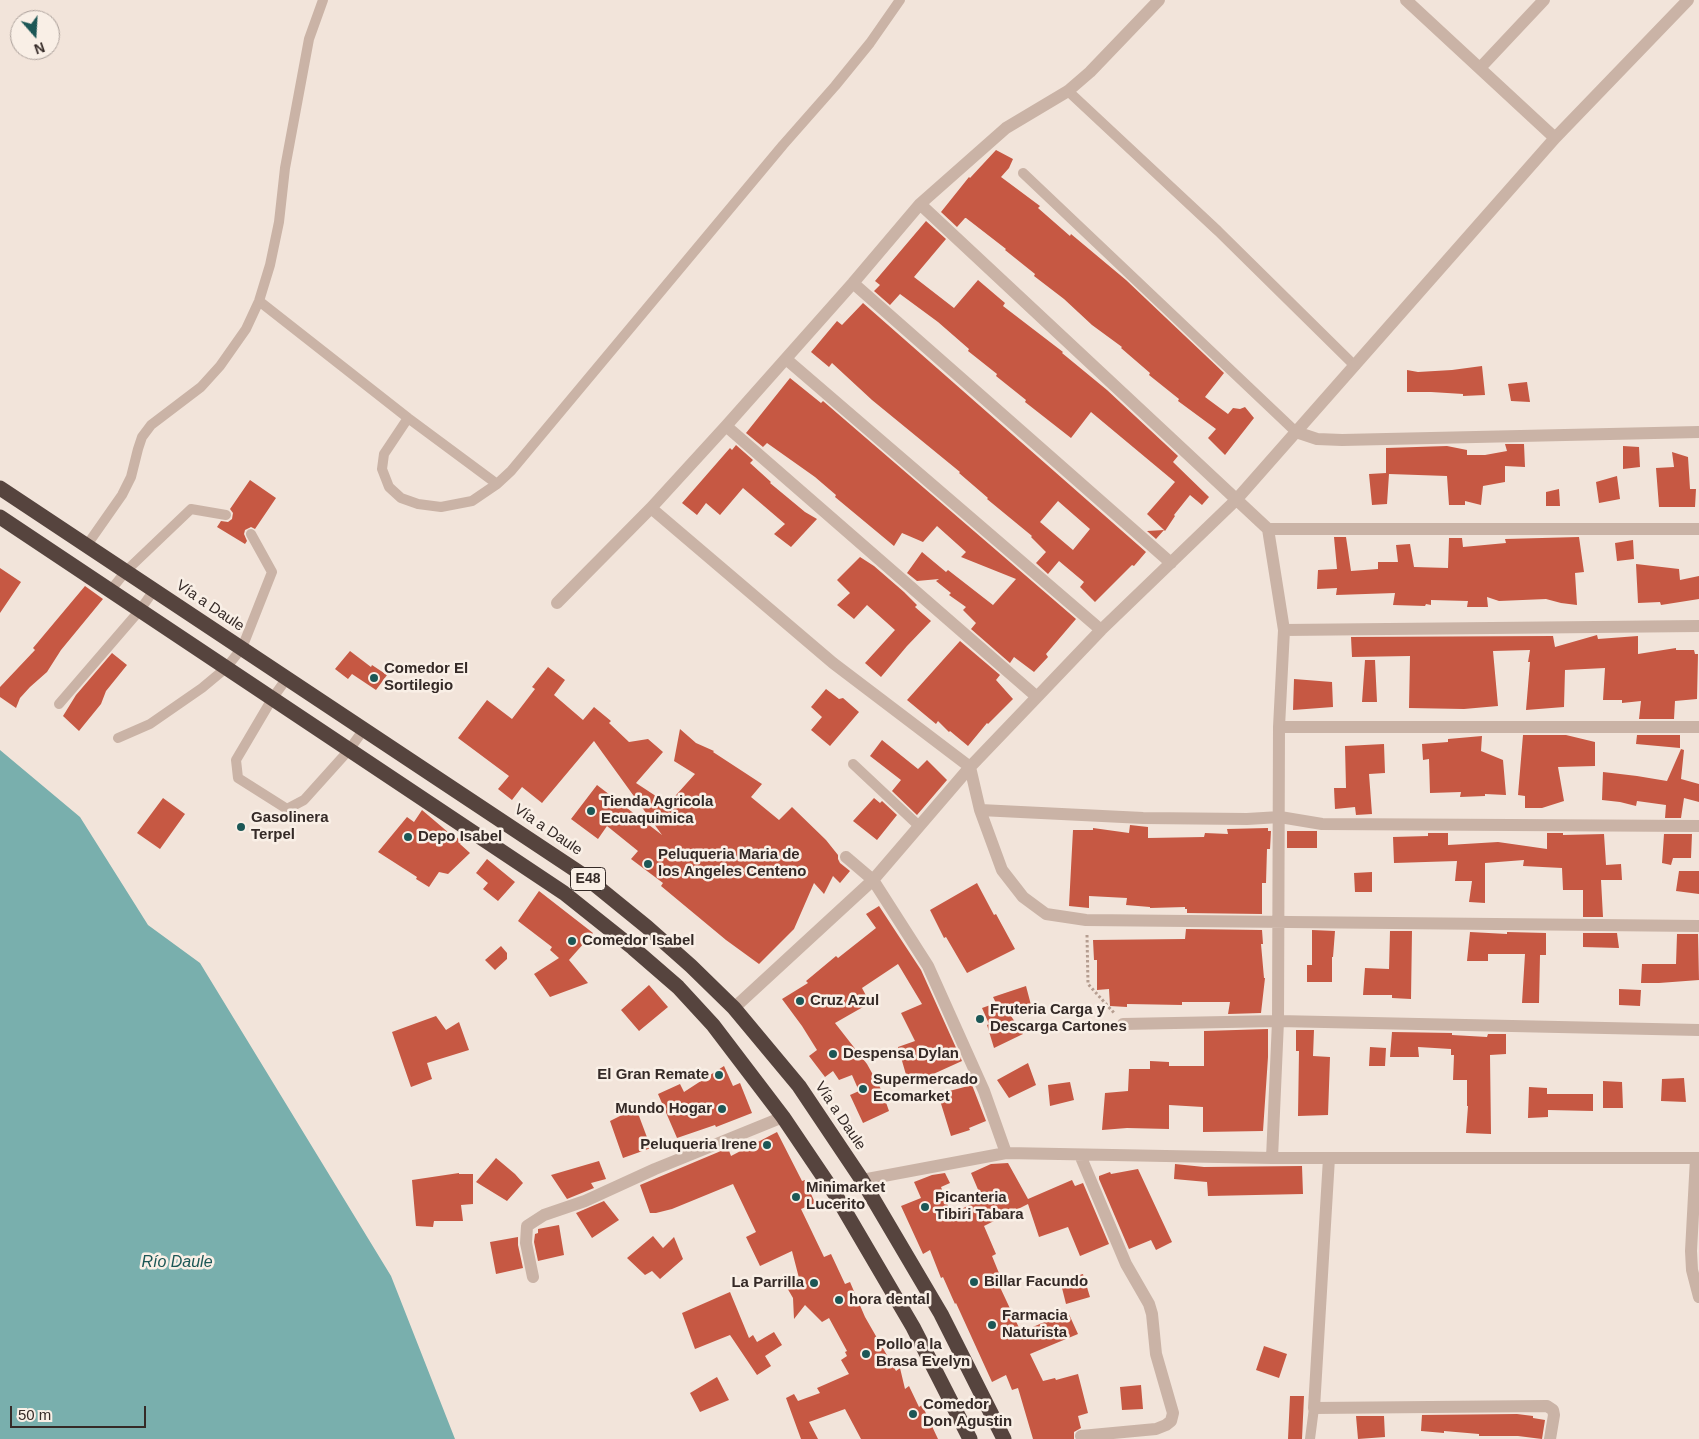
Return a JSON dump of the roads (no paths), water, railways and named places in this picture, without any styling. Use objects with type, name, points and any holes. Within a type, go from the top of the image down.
[{"type":"highway","name":"Vía a Daule","points":[[0,488],[583,875],[648,927],[691,966],[734,1008],[799,1086],[862,1180],[941,1314],[1004,1439]]},
{"type":"highway","name":"E48","points":[[0,517],[564,893],[678,987],[713,1025],[783,1117],[835,1194],[913,1327],[970,1439]]},
{"type":"street","points":[[557,604],[651,508],[726,426],[853,283],[920,204],[1006,128],[1068,91],[1090,72],[1160,0]]},
{"type":"street","points":[[1406,0],[1556,138]]},
{"type":"street","points":[[1480,68],[1544,0]]},
{"type":"street","points":[[734,1008],[873,880],[970,767],[1036,697],[1101,630],[1236,500],[1556,138],[1688,0]]},
{"type":"street","points":[[920,204],[1268,529],[1284,630],[1279,727],[1280,922],[1278,1021],[1272,1158]]},
{"type":"street","points":[[853,283],[1171,564]]},
{"type":"street","points":[[786,358],[1101,630]]},
{"type":"street","points":[[726,426],[1036,697]]},
{"type":"street","points":[[1296,432],[1317,439],[1342,440],[1699,432]]},
{"type":"street","points":[[651,508],[833,663],[970,767],[980,810],[1002,870],[1023,897],[1046,914],[1086,920],[1699,926]]},
{"type":"street","points":[[1268,529],[1699,529]]},
{"type":"street","points":[[1284,630],[1699,626]]},
{"type":"street","points":[[1279,727],[1699,727]]},
{"type":"street","points":[[980,810],[1143,818],[1247,820],[1280,817],[1322,824],[1699,826]]},
{"type":"street","points":[[846,857],[873,880],[928,966],[984,1091],[1006,1153]]},
{"type":"street","points":[[1123,1024],[1278,1021],[1699,1030]]},
{"type":"street","points":[[533,1277],[526,1243],[527,1226],[544,1216],[585,1201],[655,1169],[783,1117]]},
{"type":"street","points":[[862,1180],[1006,1153],[1272,1158],[1697,1158],[1691,1251],[1692,1270],[1699,1297]]},
{"type":"street","points":[[1080,1155],[1126,1264],[1150,1309],[1156,1354],[1173,1414],[1171,1421],[1166,1425],[1156,1428],[1081,1436]]},
{"type":"street","points":[[1329,1158],[1314,1408],[1547,1406],[1553,1410],[1554,1415],[1550,1439]]},
{"type":"lane","points":[[87,546],[122,495],[131,477],[138,449],[146,431],[165,413],[201,387],[220,366],[246,329],[259,301],[270,265],[279,222],[285,168],[309,39],[323,0]]},
{"type":"lane","points":[[408,418],[384,454],[382,469],[389,487],[401,498],[418,504],[441,507],[472,501],[497,484],[510,471],[783,144],[835,86],[900,0]]},
{"type":"lane","points":[[1068,91],[1218,231],[1355,366]]},
{"type":"lane","points":[[1023,173],[1296,432]]},
{"type":"lane","points":[[259,301],[408,418],[497,484]]},
{"type":"lane","points":[[110,591],[126,571],[192,509],[226,514]]},
{"type":"lane","points":[[118,738],[150,724],[202,688],[226,668],[242,648],[272,572],[251,534]]},
{"type":"lane","points":[[59,704],[140,610],[154,590]]},
{"type":"lane","points":[[287,678],[272,699],[236,760],[238,778],[287,809],[304,800],[349,750],[364,729]]},
{"type":"lane","points":[[853,764],[919,826]]},
{"type":"lane","points":[[1310,1439],[1314,1408]]},
{"type":"water","name":"Río Daule","points":[[0,750],[80,817],[148,925],[200,963],[391,1276],[455,1439],[0,1439]]},
{"type":"place","name":"Comedor El Sortilegio","points":[[374,678]]},
{"type":"place","name":"Tienda Agricola Ecuaquimica","points":[[591,811]]},
{"type":"place","name":"Gasolinera Terpel","points":[[241,827]]},
{"type":"place","name":"Depo Isabel","points":[[408,837]]},
{"type":"place","name":"Peluqueria Maria de los Angeles Centeno","points":[[648,864]]},
{"type":"place","name":"Comedor Isabel","points":[[572,941]]},
{"type":"place","name":"Cruz Azul","points":[[800,1001]]},
{"type":"place","name":"Fruteria Carga y Descarga Cartones","points":[[980,1019]]},
{"type":"place","name":"Despensa Dylan","points":[[833,1054]]},
{"type":"place","name":"El Gran Remate","points":[[719,1075]]},
{"type":"place","name":"Supermercado Ecomarket","points":[[863,1089]]},
{"type":"place","name":"Mundo Hogar","points":[[722,1109]]},
{"type":"place","name":"Peluqueria Irene","points":[[767,1145]]},
{"type":"place","name":"Minimarket Lucerito","points":[[796,1197]]},
{"type":"place","name":"Picanteria Tibiri Tabara","points":[[925,1207]]},
{"type":"place","name":"Billar Facundo","points":[[974,1282]]},
{"type":"place","name":"La Parrilla","points":[[814,1283]]},
{"type":"place","name":"hora dental","points":[[839,1300]]},
{"type":"place","name":"Farmacia Naturista","points":[[992,1325]]},
{"type":"place","name":"Pollo a la Brasa Evelyn","points":[[866,1354]]},
{"type":"place","name":"Comedor Don Agustin","points":[[913,1414]]}]
